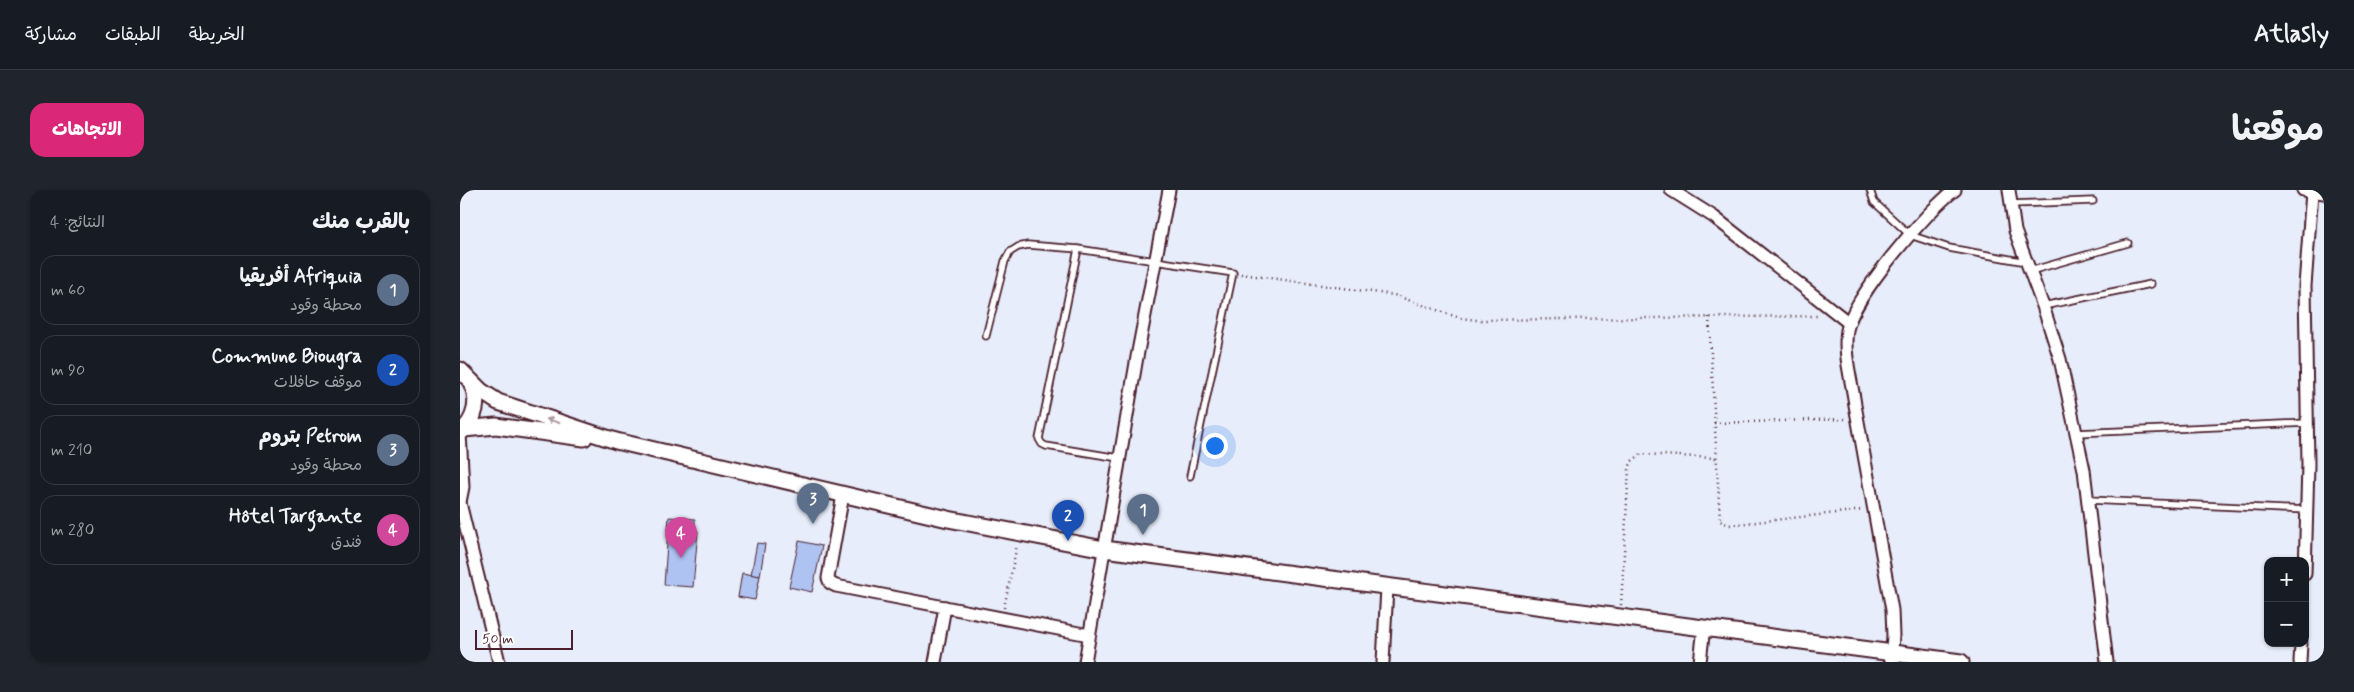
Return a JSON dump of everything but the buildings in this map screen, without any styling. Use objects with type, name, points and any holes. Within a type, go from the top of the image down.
[{"type":"main road","points":[[461,432],[472,418],[476,405],[475,391],[464,375]]},
{"type":"main road","points":[[464,375],[498,402],[616,441],[843,495],[1019,533],[1104,549],[1387,588],[1704,627],[1891,657],[1961,662]]},
{"type":"main road","points":[[461,432],[496,426],[616,441]]},
{"type":"street","points":[[1085,662],[1155,260],[1169,190]]},
{"type":"street","points":[[1671,190],[1714,217],[1844,319]]},
{"type":"street","points":[[1891,657],[1892,610],[1858,418],[1844,319],[1934,206],[1955,190]]},
{"type":"street","points":[[2009,190],[2015,231],[2060,358],[2076,433],[2089,500],[2107,662]]},
{"type":"street","points":[[2306,557],[2308,423],[2305,286],[2313,192]]},
{"type":"street","points":[[461,432],[463,487],[460,502],[498,662]]},
{"type":"street","points":[[843,495],[828,578],[830,583],[836,586],[1089,635]]},
{"type":"street","points":[[1382,662],[1387,588]]},
{"type":"street","points":[[935,662],[945,607]]},
{"type":"street","points":[[1700,662],[1704,627]]},
{"type":"street","points":[[2300,662],[2301,647]]},
{"type":"lane","points":[[1870,190],[1874,202],[1910,235],[1949,248],[2028,266],[2128,243]]},
{"type":"lane","points":[[2010,204],[2093,201]]},
{"type":"lane","points":[[986,336],[1005,261],[1010,252],[1018,247],[1028,245],[1078,249],[1233,273],[1190,476]]},
{"type":"lane","points":[[1078,249],[1040,442],[1046,446],[1120,458]]},
{"type":"lane","points":[[2043,306],[2151,284]]},
{"type":"lane","points":[[2076,433],[2308,423]]},
{"type":"lane","points":[[2089,500],[2308,510]]},
{"type":"path","points":[[1233,273],[1399,296],[1469,319],[1844,319]]},
{"type":"path","points":[[1710,318],[1718,518],[1729,525],[1874,508]]},
{"type":"path","points":[[1714,423],[1858,418]]},
{"type":"path","points":[[1620,616],[1629,468],[1632,461],[1641,454],[1674,454],[1716,458]]},
{"type":"path","points":[[1002,618],[1019,533]]},
{"type":"place","name":"Petrom بتروم","points":[[813,524]]},
{"type":"place","name":"Afriquia أفريقيا","points":[[1143,535]]},
{"type":"place","name":"Commune Biougra","points":[[1068,541]]},
{"type":"place","name":"Hôtel Targante","points":[[681,558]]}]
